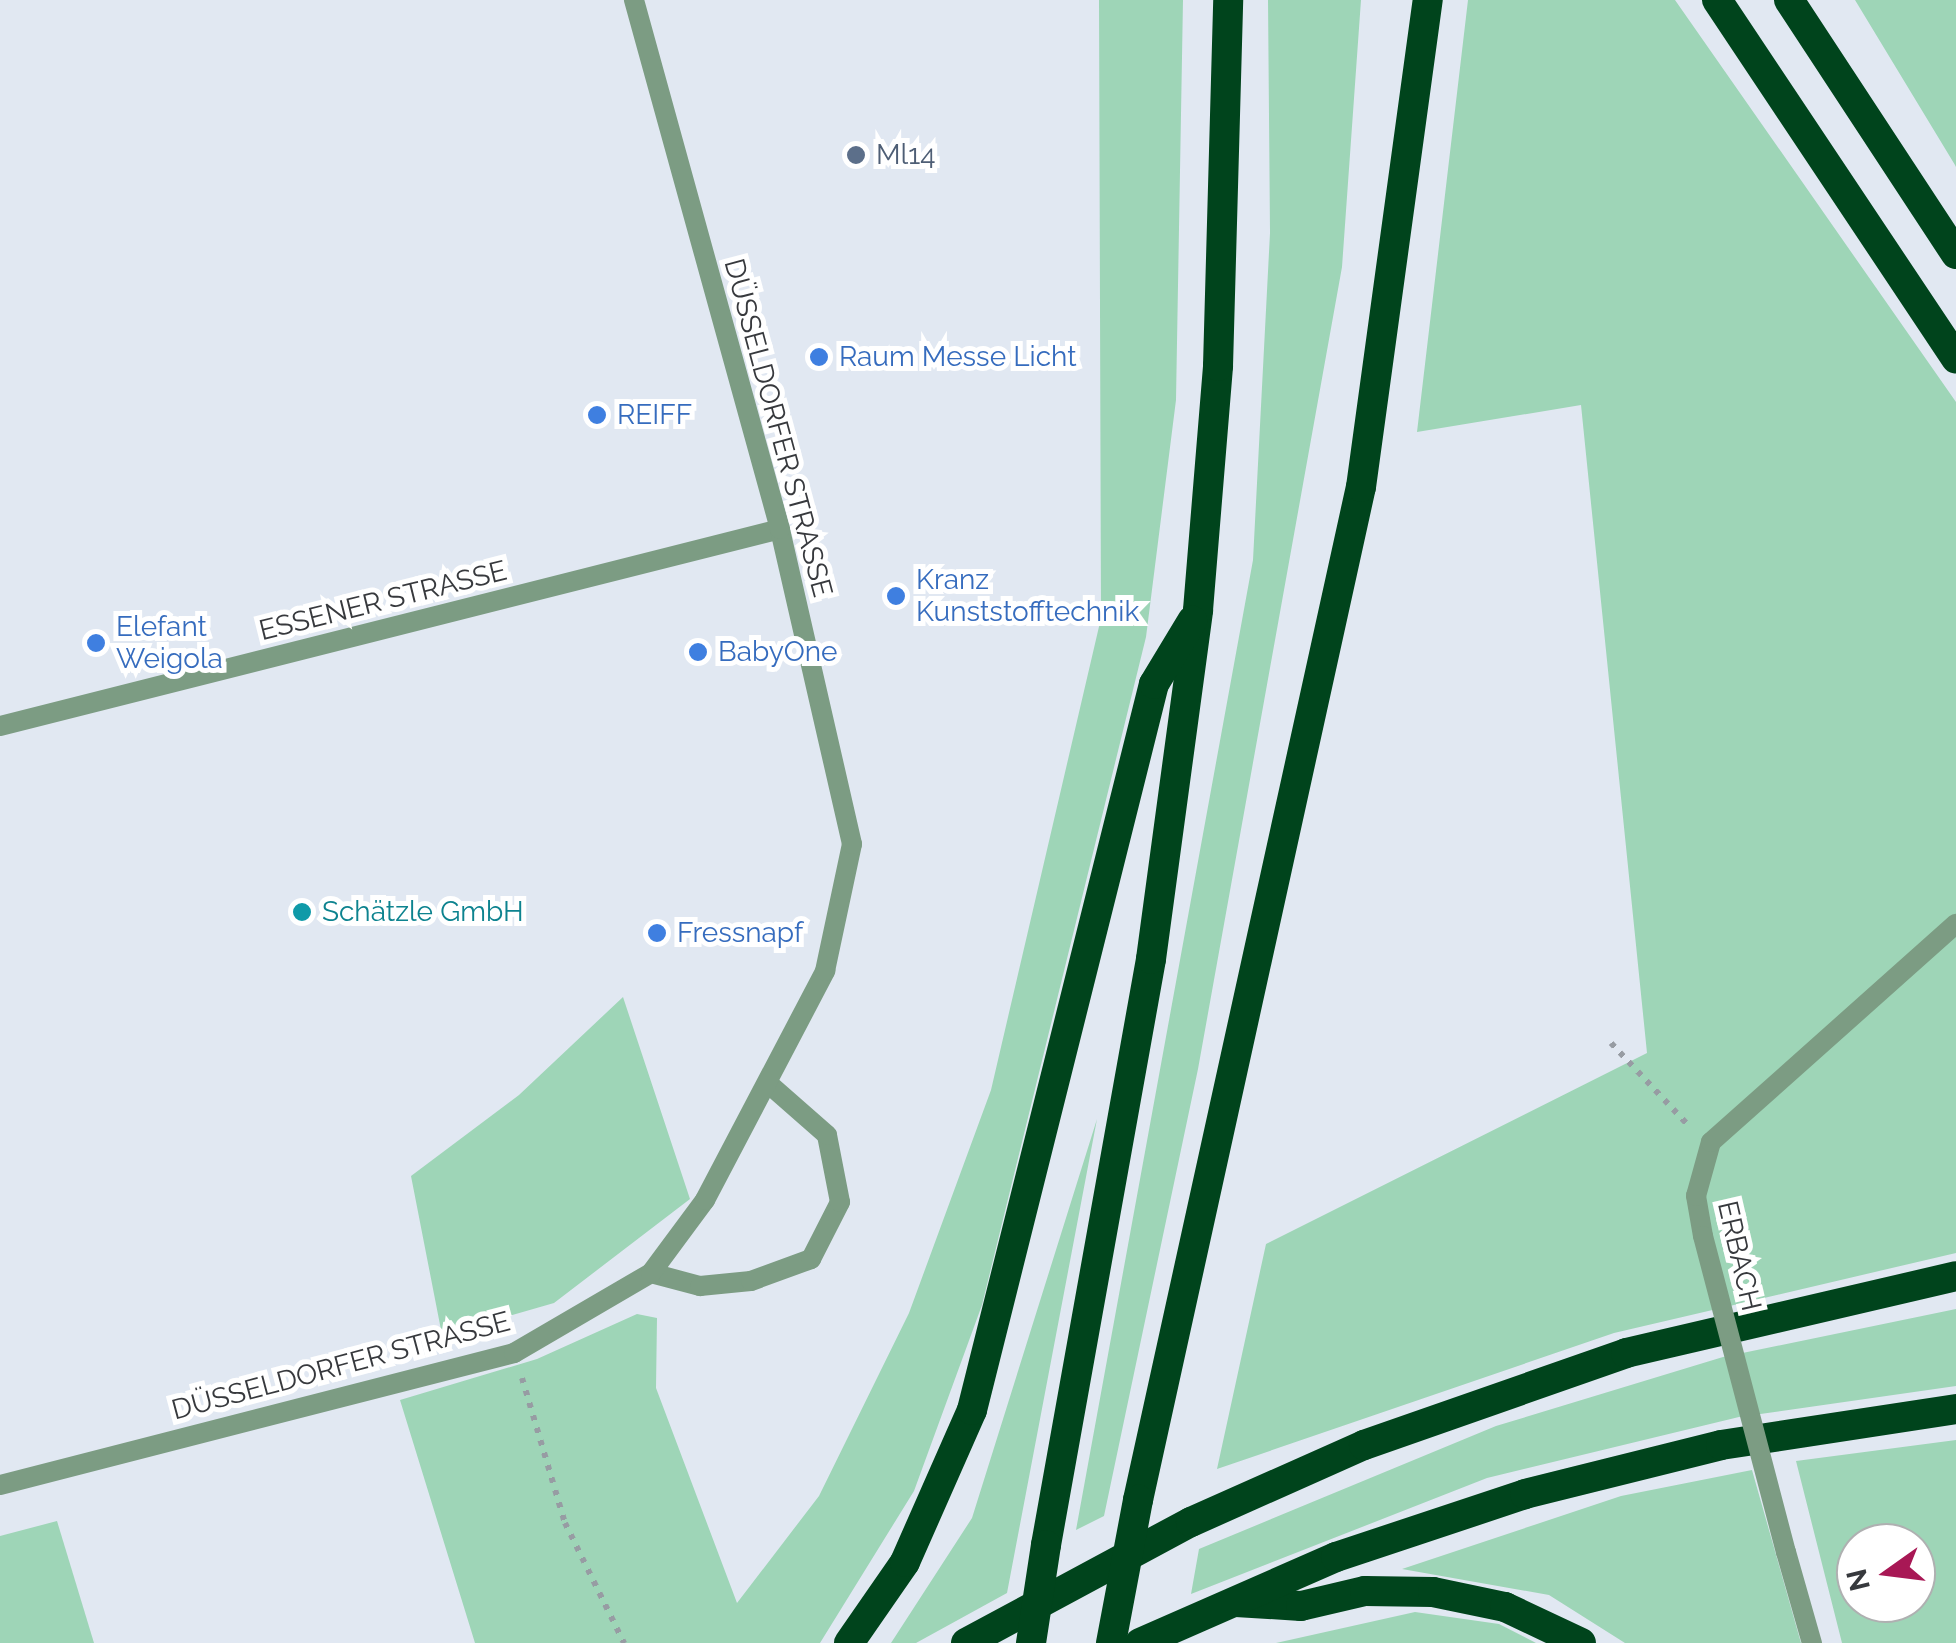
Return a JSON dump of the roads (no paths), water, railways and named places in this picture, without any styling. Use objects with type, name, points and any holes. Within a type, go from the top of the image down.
[{"type":"highway","points":[[1031,1643],[1152,960],[1198,610],[1219,346],[1228,0]]},
{"type":"highway","points":[[1111,1643],[1138,1500],[1361,487],[1428,0]]},
{"type":"highway","points":[[1718,0],[1956,359]]},
{"type":"highway","points":[[1790,0],[1956,254]]},
{"type":"highway","points":[[849,1643],[906,1562],[972,1410],[1154,684],[1198,610]]},
{"type":"highway","points":[[966,1643],[1191,1522],[1364,1445],[1626,1353],[1956,1276]]},
{"type":"highway","points":[[1140,1643],[1230,1601],[1429,1524],[1622,1468],[1956,1409]]},
{"type":"highway","points":[[1230,1601],[1301,1606],[1365,1592],[1433,1592],[1505,1607],[1581,1643]]},
{"type":"street","name":"DÜSSELDORFER STRASSE","points":[[0,1484],[514,1353],[651,1274],[769,1084],[824,971],[852,844],[780,529],[634,0]]},
{"type":"street","name":"ESSENER STRASSE","points":[[0,726],[780,529]]},
{"type":"street","name":"ERBACH","points":[[1812,1643],[1696,1196],[1711,1142],[1956,924]]},
{"type":"street","points":[[651,1274],[700,1286],[751,1281],[811,1259],[840,1202],[828,1135],[769,1084]]},
{"type":"place","name":"Ml14","points":[[856,155]]},
{"type":"place","name":"Raum Messe Licht","points":[[819,357]]},
{"type":"place","name":"REIFF","points":[[597,415]]},
{"type":"place","name":"Kranz Kunststofftechnik","points":[[896,596]]},
{"type":"place","name":"Elefant Weigola","points":[[96,643]]},
{"type":"place","name":"BabyOne","points":[[698,652]]},
{"type":"place","name":"Schätzle GmbH","points":[[302,912]]},
{"type":"place","name":"Fressnapf","points":[[657,933]]}]
